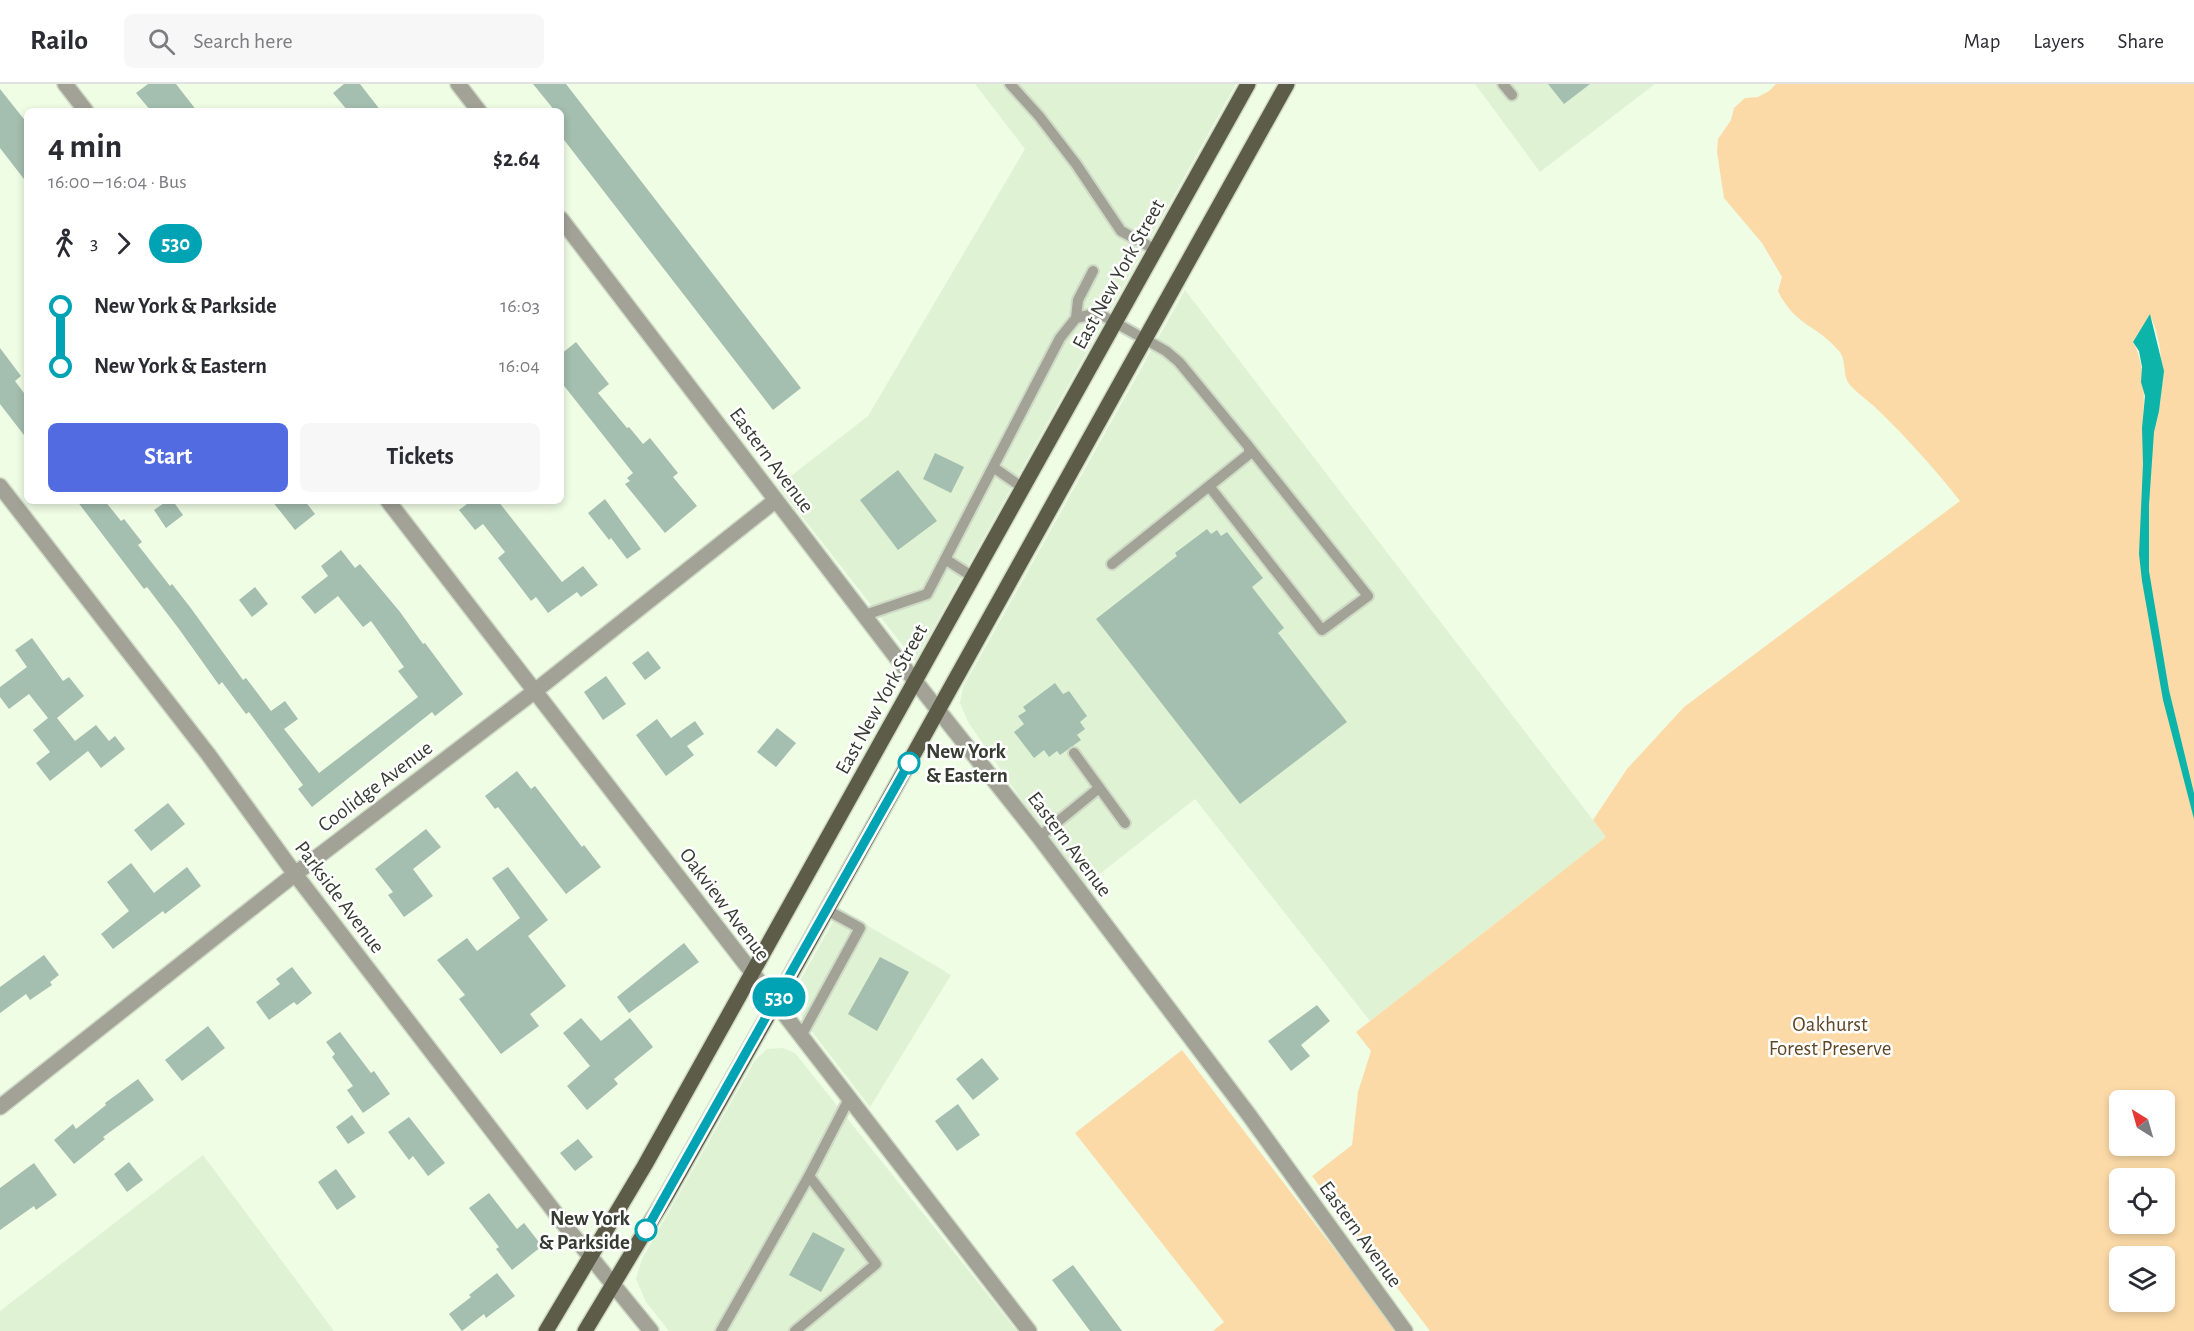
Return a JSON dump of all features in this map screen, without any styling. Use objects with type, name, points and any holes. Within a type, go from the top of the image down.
[{"type":"main road","name":"East New York Street","points":[[546,1331],[591,1258],[1248,84]]},
{"type":"main road","points":[[585,1331],[614,1286],[775,1003],[1287,84]]},
{"type":"street","points":[[65,84],[84,108]]},
{"type":"street","points":[[458,84],[476,108]]},
{"type":"street","name":"Eastern Avenue","points":[[564,223],[915,681],[1039,837],[1242,1106],[1405,1331]]},
{"type":"street","name":"Parkside Avenue","points":[[0,486],[208,754],[295,874],[591,1258],[651,1331]]},
{"type":"street","name":"Coolidge Avenue","points":[[0,1107],[295,874],[535,691],[776,500]]},
{"type":"street","name":"Oakview Avenue","points":[[390,504],[1029,1331]]},
{"type":"lane","points":[[1011,84],[1076,164],[1122,231],[1156,250]]},
{"type":"lane","points":[[1503,84],[1512,95]]},
{"type":"lane","points":[[865,615],[927,594],[1060,338],[1076,318],[1078,300],[1093,271]]},
{"type":"lane","points":[[1076,318],[1098,313],[1145,339],[1179,362],[1368,596],[1322,630],[1209,486]]},
{"type":"lane","points":[[1112,564],[1249,454],[1249,447]]},
{"type":"lane","points":[[993,467],[1023,488]]},
{"type":"lane","points":[[945,559],[973,577]]},
{"type":"lane","points":[[1074,753],[1125,823]]},
{"type":"lane","points":[[1039,837],[1099,788]]},
{"type":"lane","points":[[801,1036],[860,928],[827,910]]},
{"type":"lane","points":[[721,1331],[809,1176],[849,1099]]},
{"type":"lane","points":[[795,1331],[876,1264],[809,1176]]},
{"type":"shaded area","points":[[975,84],[1236,84],[915,661],[778,486],[868,416],[1025,149]]},
{"type":"shaded area","points":[[1475,84],[1655,84],[1540,172]]},
{"type":"shaded area","points":[[1185,290],[1606,837],[1370,1021],[1195,799],[1082,888],[968,722],[960,703],[963,687]]},
{"type":"shaded area","points":[[840,909],[951,975],[870,1107],[803,1020],[797,1001],[797,986]]},
{"type":"shaded area","points":[[783,1048],[795,1053],[1017,1331],[669,1331],[646,1302],[636,1279],[642,1259],[755,1060],[767,1049]]},
{"type":"shaded area","points":[[203,1155],[334,1331],[0,1331],[0,1311]]},
{"type":"green space","name":"Oakhurst Forest Preserve","points":[[1776,84],[2194,84],[2194,1331],[1430,1331],[1312,1176],[1352,1145],[1358,1092],[1371,1051],[1356,1032],[1606,837],[1593,820],[1627,769],[1684,707],[1960,501],[1910,442],[1850,385],[1839,351],[1831,342],[1799,319],[1785,303],[1778,291],[1782,277],[1762,243],[1724,198],[1717,152],[1718,139],[1731,120],[1734,108],[1745,98],[1758,97]],"holes":[[[2150,315],[2160,347],[2161,392],[2160,404],[2143,417],[2142,368],[2133,342]]]},
{"type":"green space","points":[[1182,1050],[1397,1331],[1213,1331],[1224,1322],[1075,1133]]},
{"type":"water","points":[[2150,314],[2164,371],[2154,432],[2149,505],[2149,571],[2169,690],[2194,793],[2194,819],[2163,700],[2139,554],[2145,396],[2141,382],[2142,367],[2139,351],[2133,342]]},
{"type":"building","points":[[148,84],[176,84],[195,108],[148,108],[136,93]]},
{"type":"building","points":[[344,84],[360,84],[379,108],[346,108],[333,93]]},
{"type":"building","points":[[533,84],[566,84],[801,388],[773,410],[564,140],[564,108],[553,108]]},
{"type":"building","points":[[1548,84],[1590,84],[1564,104]]},
{"type":"building","points":[[0,89],[24,119],[24,179],[0,148]]},
{"type":"building","points":[[576,342],[609,384],[598,393],[643,444],[650,438],[678,473],[673,477],[697,506],[665,533],[625,484],[630,481],[627,478],[633,473],[564,386],[564,352]]},
{"type":"building","points":[[0,348],[21,376],[15,381],[24,393],[24,435],[0,404]]},
{"type":"building","points":[[935,453],[964,467],[951,493],[923,479]]},
{"type":"building","points":[[898,470],[937,521],[898,550],[860,500]]},
{"type":"building","points":[[605,499],[641,549],[627,559],[588,513]]},
{"type":"building","points":[[79,504],[107,504],[121,521],[124,519],[142,542],[138,545],[170,586],[172,584],[190,607],[243,680],[246,678],[271,711],[285,701],[298,719],[284,729],[319,773],[418,697],[398,671],[404,667],[371,621],[363,627],[338,596],[315,614],[301,597],[328,576],[321,566],[341,550],[355,568],[360,564],[423,644],[425,643],[463,694],[435,716],[432,712],[312,807],[298,789],[303,785],[249,712],[246,714],[222,682],[219,685],[147,587],[144,589]]},
{"type":"building","points":[[163,504],[175,504],[183,515],[166,528],[154,510]]},
{"type":"building","points":[[274,504],[307,504],[315,514],[295,530]]},
{"type":"building","points":[[467,504],[500,504],[562,582],[583,566],[598,585],[581,597],[577,592],[548,613],[536,597],[531,601],[498,558],[505,552],[483,524],[475,530],[459,510]]},
{"type":"building","points":[[1207,529],[1211,534],[1217,530],[1221,536],[1227,532],[1263,578],[1252,587],[1284,628],[1278,633],[1347,722],[1240,804],[1096,619],[1177,556],[1175,553]]},
{"type":"building","points":[[255,587],[268,604],[252,617],[239,600]]},
{"type":"building","points":[[32,638],[63,681],[69,677],[84,696],[57,718],[75,741],[96,725],[109,741],[115,736],[125,749],[101,768],[88,751],[50,781],[36,763],[50,752],[33,730],[48,718],[29,694],[9,709],[0,697],[0,687],[27,667],[15,650]]},
{"type":"building","points":[[648,651],[661,668],[645,680],[632,663]]},
{"type":"building","points":[[606,676],[626,704],[603,720],[584,692]]},
{"type":"building","points":[[1055,683],[1063,694],[1069,691],[1087,716],[1080,722],[1085,729],[1077,735],[1081,740],[1060,755],[1057,751],[1049,757],[1044,750],[1034,758],[1014,732],[1024,724],[1018,716],[1026,711],[1023,707]]},
{"type":"building","points":[[657,719],[671,738],[695,721],[704,734],[687,746],[694,755],[666,776],[636,735]]},
{"type":"building","points":[[777,728],[796,743],[776,767],[757,752]]},
{"type":"building","points":[[517,771],[531,789],[535,786],[582,847],[584,845],[601,867],[566,894],[498,807],[495,809],[485,796]]},
{"type":"building","points":[[168,803],[185,824],[151,851],[134,830]]},
{"type":"building","points":[[426,829],[441,847],[413,869],[433,896],[404,917],[388,895],[393,892],[375,869]]},
{"type":"building","points":[[131,863],[154,893],[187,867],[201,886],[165,914],[163,911],[113,949],[101,934],[129,911],[107,882]]},
{"type":"building","points":[[508,867],[548,920],[528,936],[566,986],[530,1014],[539,1026],[501,1054],[459,999],[465,995],[437,960],[467,938],[477,951],[520,918],[492,878]]},
{"type":"building","points":[[684,943],[699,962],[629,1013],[617,997]]},
{"type":"building","points":[[44,955],[59,975],[50,982],[52,985],[30,1000],[26,994],[0,1013],[0,987]]},
{"type":"building","points":[[880,957],[909,972],[877,1031],[848,1014]]},
{"type":"building","points":[[292,967],[312,993],[297,1005],[294,1002],[269,1020],[256,1002],[280,984],[276,979]]},
{"type":"building","points":[[1317,1005],[1330,1021],[1301,1045],[1310,1056],[1291,1071],[1268,1041]]},
{"type":"building","points":[[581,1018],[601,1041],[630,1018],[653,1047],[614,1079],[618,1084],[587,1110],[567,1086],[590,1066],[563,1033]]},
{"type":"building","points":[[208,1026],[225,1048],[182,1081],[165,1060]]},
{"type":"building","points":[[340,1032],[371,1073],[374,1071],[390,1094],[363,1113],[347,1090],[353,1086],[332,1057],[335,1054],[326,1042]]},
{"type":"building","points":[[982,1058],[999,1079],[973,1100],[956,1079]]},
{"type":"building","points":[[138,1079],[154,1100],[103,1137],[105,1139],[74,1164],[54,1140],[73,1124],[76,1129],[106,1105],[105,1103]]},
{"type":"building","points":[[958,1104],[980,1135],[957,1151],[935,1121]]},
{"type":"building","points":[[352,1115],[365,1133],[348,1144],[336,1127]]},
{"type":"building","points":[[409,1117],[445,1163],[428,1176],[413,1156],[409,1160],[388,1132]]},
{"type":"building","points":[[578,1139],[593,1157],[575,1171],[560,1153]]},
{"type":"building","points":[[129,1162],[143,1180],[127,1192],[114,1174]]},
{"type":"building","points":[[34,1163],[57,1195],[36,1210],[34,1206],[0,1230],[0,1188]]},
{"type":"building","points":[[336,1169],[356,1197],[337,1210],[318,1182]]},
{"type":"building","points":[[489,1193],[517,1229],[524,1223],[542,1246],[512,1270],[496,1249],[499,1247],[469,1208]]},
{"type":"building","points":[[813,1232],[845,1249],[821,1292],[789,1275]]},
{"type":"building","points":[[1073,1265],[1122,1331],[1090,1331],[1052,1280]]},
{"type":"building","points":[[497,1273],[515,1296],[486,1318],[484,1314],[462,1331],[449,1314]]},
{"type":"bus line","name":"530","points":[[646,1230],[909,763]]},
{"type":"place","name":"New York & Eastern","points":[[909,763]]},
{"type":"place","name":"New York & Parkside","points":[[646,1230]]}]
